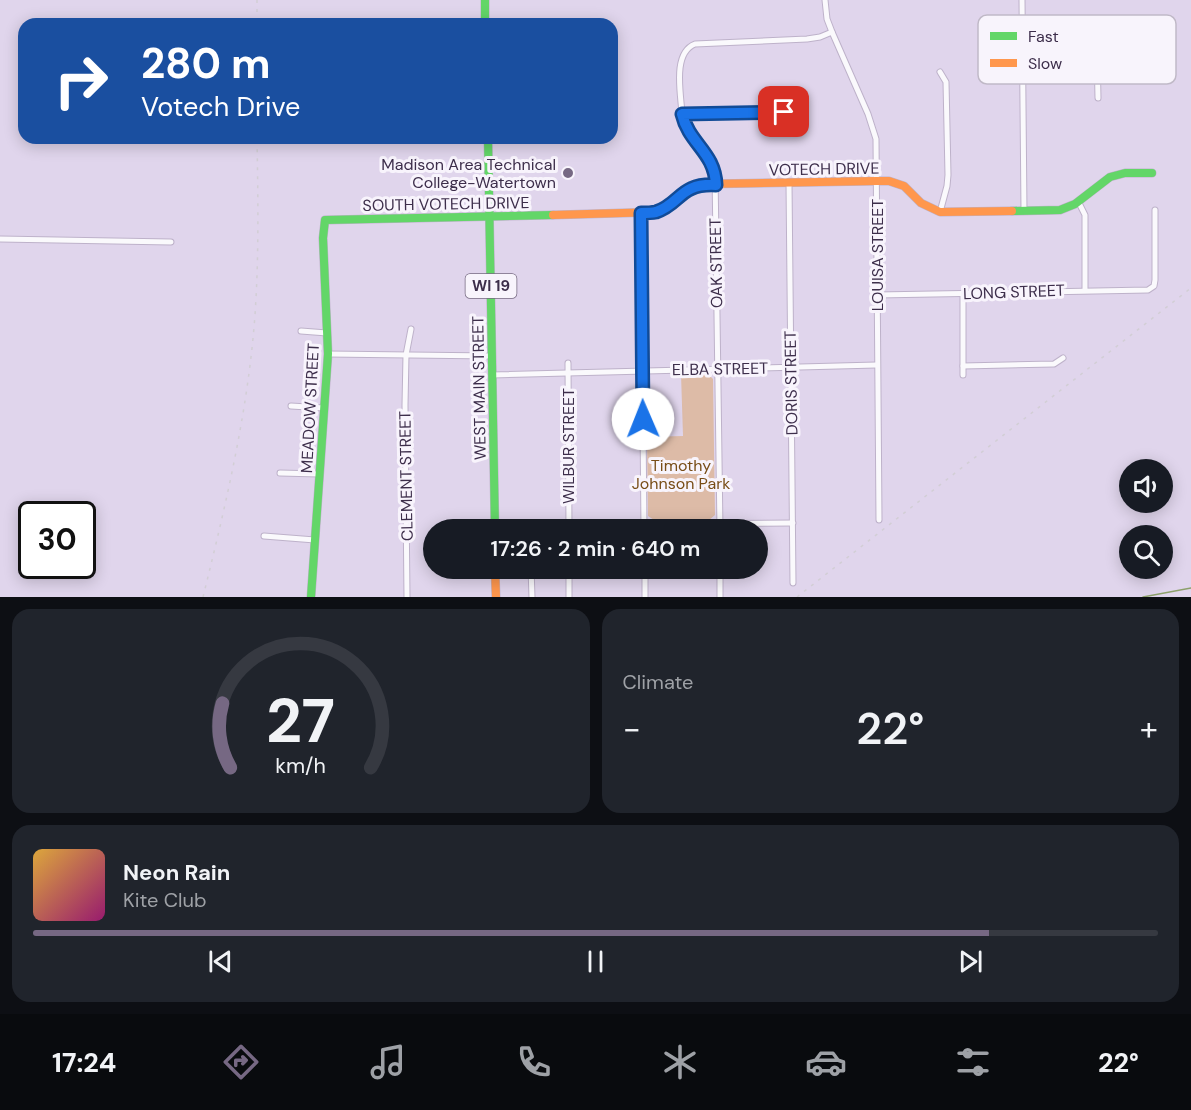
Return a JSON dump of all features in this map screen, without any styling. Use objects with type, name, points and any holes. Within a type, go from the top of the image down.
[{"type":"street","points":[[485,0],[485,18]]},
{"type":"street","name":"LOUISA STREET","points":[[825,0],[827,19],[873,128],[877,150],[876,365],[879,520]]},
{"type":"street","name":"OAK STREET","points":[[720,519],[716,185],[713,166],[690,134],[682,114],[681,58],[690,46],[714,42],[807,39],[832,32]]},
{"type":"street","points":[[940,72],[946,82],[948,175],[940,212],[1060,210],[1074,207],[1101,182],[1112,176],[1152,173]]},
{"type":"street","points":[[1022,84],[1024,211]]},
{"type":"street","points":[[1098,84],[1098,98]]},
{"type":"street","points":[[682,114],[784,112]]},
{"type":"street","name":"WEST MAIN STREET","points":[[488,144],[495,519]]},
{"type":"street","name":"VOTECH DRIVE","points":[[568,215],[657,212],[690,188],[705,184],[877,181],[889,181],[904,186],[927,207],[940,212]]},
{"type":"street","name":"DORIS STREET","points":[[789,183],[793,583]]},
{"type":"street","points":[[1079,203],[1085,215],[1085,290]]},
{"type":"street","name":"LONG STREET","points":[[877,295],[1151,289],[1155,284],[1156,276],[1155,210]]},
{"type":"street","points":[[641,213],[644,519]]},
{"type":"street","name":"SOUTH VOTECH DRIVE","points":[[325,220],[568,215]]},
{"type":"street","name":"MEADOW STREET","points":[[311,597],[328,354],[323,238],[325,220]]},
{"type":"street","points":[[0,239],[171,242]]},
{"type":"street","points":[[963,294],[963,375]]},
{"type":"street","name":"CLEMENT STREET","points":[[407,597],[406,355],[411,329]]},
{"type":"street","points":[[301,331],[327,333]]},
{"type":"street","points":[[328,354],[492,356]]},
{"type":"street","points":[[963,366],[1054,364],[1063,358]]},
{"type":"street","name":"WILBUR STREET","points":[[568,363],[569,519]]},
{"type":"street","name":"ELBA STREET","points":[[492,375],[876,365]]},
{"type":"street","points":[[291,406],[324,408]]},
{"type":"street","points":[[280,473],[320,474]]},
{"type":"street","points":[[768,524],[793,523]]},
{"type":"street","points":[[264,536],[315,540]]},
{"type":"street","points":[[495,579],[495,597]]},
{"type":"street","points":[[531,579],[532,597]]},
{"type":"street","points":[[569,579],[569,597]]},
{"type":"street","points":[[645,579],[645,597]]},
{"type":"street","points":[[720,579],[720,597]]},
{"type":"green space","name":"Timothy Johnson Park","points":[[681,374],[708,374],[713,379],[715,515],[710,519],[652,519],[648,516],[647,437],[683,436]]},
{"type":"waterway","points":[[1143,597],[1191,588]]},
{"type":"railway","points":[[257,0],[257,18]]},
{"type":"railway","points":[[203,597],[242,422],[252,351],[257,271],[257,144]]},
{"type":"railway","points":[[797,597],[1191,288]]},
{"type":"traffic: fast","points":[[485,0],[485,18]]},
{"type":"traffic: fast","points":[[488,144],[495,519]]},
{"type":"traffic: fast","points":[[1012,211],[1060,210],[1075,204],[1110,177],[1125,173],[1152,173]]},
{"type":"traffic: fast","points":[[311,597],[328,354],[323,238],[325,220],[553,215]]},
{"type":"traffic: slow","points":[[553,215],[657,212],[684,192],[705,184],[877,181],[889,181],[904,186],[921,203],[940,212],[1012,211]]},
{"type":"traffic: slow","points":[[495,579],[496,597]]},
{"type":"place","name":"Madison Area Technical College-Watertown","points":[[568,173]]},
{"type":"route","points":[[643,419],[641,213],[657,212],[690,188],[705,184],[716,185],[713,166],[687,129],[682,114],[784,112]]}]
